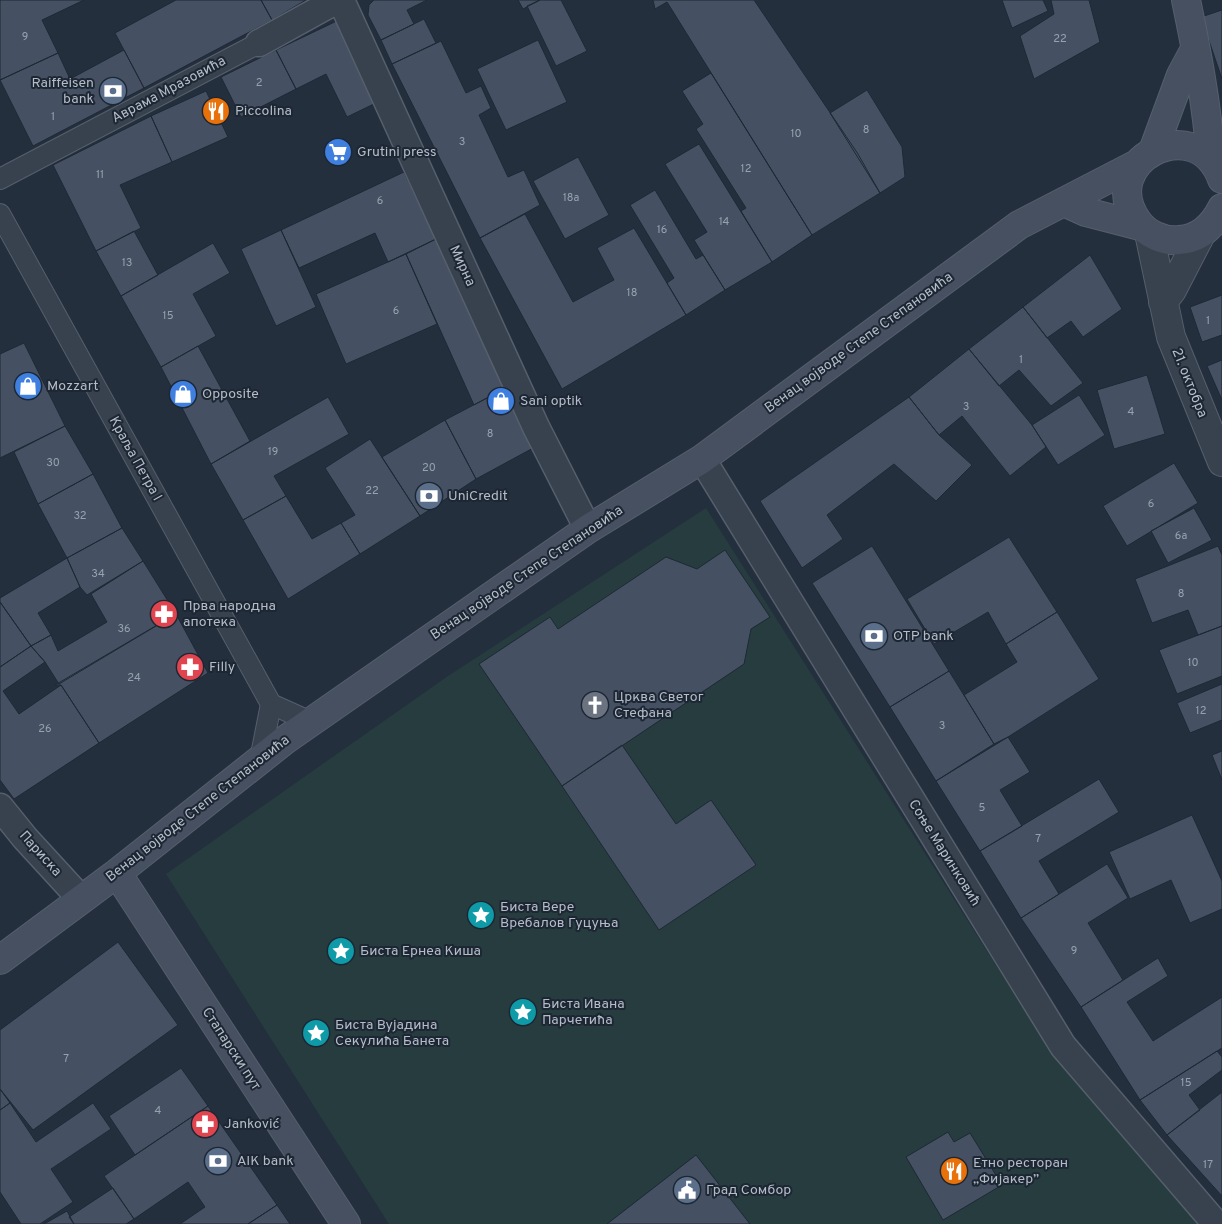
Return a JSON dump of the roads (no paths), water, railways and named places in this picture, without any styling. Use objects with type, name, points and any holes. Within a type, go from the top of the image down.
[{"type":"main road","points":[[1186,0],[1194,49],[1204,89],[1216,169]]},
{"type":"main road","points":[[1145,229],[1129,206],[1129,183],[1145,157],[1194,49]]},
{"type":"main road","name":"Венац војводе Степе Степановића","points":[[0,960],[117,873],[311,722],[588,529],[702,459],[1019,225],[1145,157],[1175,144],[1201,151],[1216,169]]},
{"type":"main road","points":[[1064,202],[1086,212],[1145,229],[1162,238],[1175,241],[1189,239],[1213,226]]},
{"type":"main road","name":"Стапарски пут","points":[[117,873],[346,1224]]},
{"type":"street","name":"Аврама Мразовића","points":[[0,180],[339,0]]},
{"type":"street","name":"Мирна","points":[[339,0],[536,427],[588,529]]},
{"type":"street","name":"Краља Петра I","points":[[0,214],[271,704]]},
{"type":"street","points":[[1163,302],[1213,226]]},
{"type":"street","name":"21. октобра","points":[[1145,229],[1171,338],[1222,462]]},
{"type":"street","name":"Соње Маринковић","points":[[702,459],[1064,1046],[1216,1224]]},
{"type":"street","points":[[260,760],[271,704],[311,722]]},
{"type":"street","name":"Париска","points":[[0,807],[25,838],[81,899]]},
{"type":"place","name":"Raiffeisen bank","points":[[113,91]]},
{"type":"place","name":"Piccolina","points":[[216,111]]},
{"type":"place","name":"Grutini press","points":[[338,152]]},
{"type":"place","name":"Mozzart","points":[[28,386]]},
{"type":"place","name":"Opposite","points":[[183,394]]},
{"type":"place","name":"Sani optik","points":[[501,401]]},
{"type":"place","name":"UniCredit","points":[[429,496]]},
{"type":"place","name":"Прва народна апотека","points":[[164,614]]},
{"type":"place","name":"OTP bank","points":[[874,636]]},
{"type":"place","name":"Filly","points":[[190,667]]},
{"type":"place","name":"Црква Светог Стефана","points":[[595,705]]},
{"type":"place","name":"Биста Вере Вребалов Гуцуња","points":[[481,915]]},
{"type":"place","name":"Биста Ернеа Киша","points":[[341,951]]},
{"type":"place","name":"Биста Ивана Парчетића","points":[[523,1012]]},
{"type":"place","name":"Биста Вујадина Секулића Банета","points":[[316,1033]]},
{"type":"place","name":"Janković","points":[[205,1124]]},
{"type":"place","name":"AIK bank","points":[[218,1161]]},
{"type":"place","name":"Етно ресторан „Фијакер”","points":[[954,1171]]},
{"type":"place","name":"Град Сомбор","points":[[687,1190]]}]
